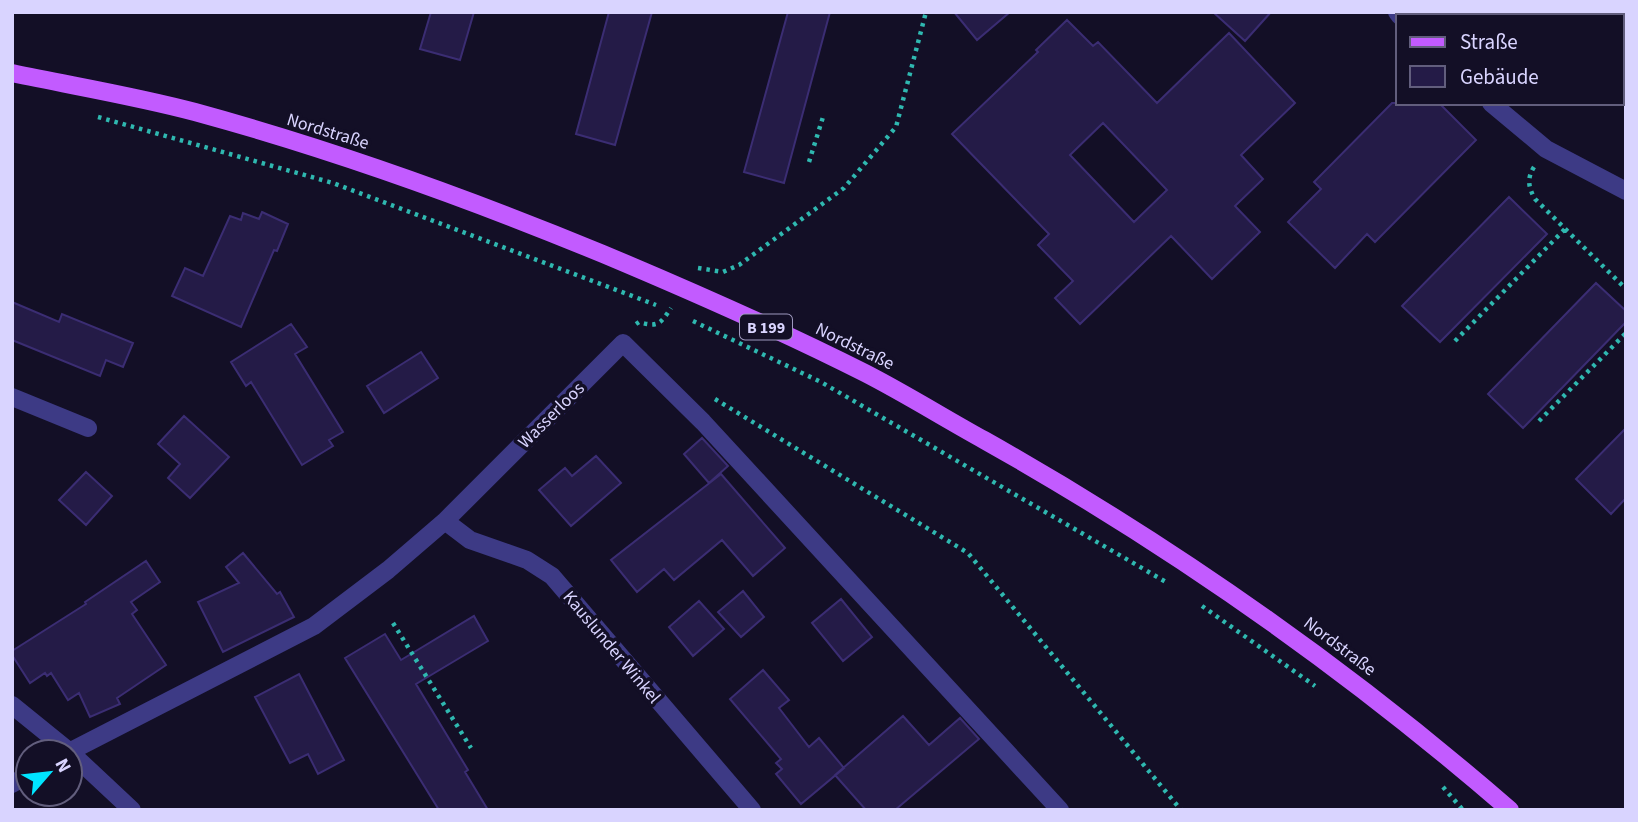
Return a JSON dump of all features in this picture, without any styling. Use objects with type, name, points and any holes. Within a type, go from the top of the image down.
[{"type":"main road","name":"Nordstraße","points":[[12,73],[192,111],[352,159],[509,215],[682,288],[868,375],[1049,477],[1179,557],[1301,641],[1440,749],[1510,810]]},
{"type":"street","points":[[1493,105],[1546,149],[1626,191]]},
{"type":"street","points":[[623,344],[703,422],[1060,810]]},
{"type":"street","name":"Wasserloos","points":[[84,745],[314,626],[388,570],[445,521],[623,344]]},
{"type":"street","points":[[12,397],[88,428]]},
{"type":"street","name":"Kauslunder Winkel","points":[[445,521],[470,540],[527,560],[552,576],[752,810]]},
{"type":"street","points":[[12,705],[53,738]]},
{"type":"street","points":[[84,765],[132,810]]},
{"type":"path","points":[[623,344],[639,322],[651,326],[659,323],[670,310],[688,274],[696,268],[723,272],[739,265],[844,188],[896,127],[926,12]]},
{"type":"path","points":[[93,115],[333,183],[670,310]]},
{"type":"path","points":[[809,162],[824,117]]},
{"type":"path","points":[[1546,149],[1530,174],[1529,188],[1535,199],[1626,289]]},
{"type":"path","points":[[1455,341],[1565,229]]},
{"type":"path","points":[[683,316],[821,382],[1175,587]]},
{"type":"path","points":[[1539,421],[1626,333]]},
{"type":"path","points":[[706,393],[968,553],[1181,810]]},
{"type":"path","points":[[1197,602],[1317,687]]},
{"type":"path","points":[[393,623],[471,748]]},
{"type":"path","points":[[1443,786],[1463,810]]},
{"type":"building","points":[[431,12],[474,12],[460,60],[420,49]]},
{"type":"building","points":[[609,12],[652,12],[615,145],[576,134]]},
{"type":"building","points":[[788,12],[830,12],[784,183],[744,172]]},
{"type":"building","points":[[954,12],[1010,12],[977,40]]},
{"type":"building","points":[[1213,12],[1271,12],[1245,41]]},
{"type":"building","points":[[1067,20],[1093,46],[1098,42],[1157,103],[1229,33],[1295,103],[1241,155],[1263,179],[1235,206],[1260,232],[1212,279],[1171,236],[1080,324],[1055,298],[1073,281],[1038,245],[1049,234],[952,134],[1038,52],[1036,50]],"holes":[[[1103,123],[1167,190],[1134,222],[1070,155]]]},
{"type":"building","points":[[1392,103],[1441,105],[1476,140],[1375,242],[1367,234],[1335,268],[1288,222],[1321,189],[1314,182]]},
{"type":"building","points":[[1509,197],[1547,234],[1440,342],[1402,306]]},
{"type":"building","points":[[262,212],[288,224],[241,327],[172,296],[185,268],[203,276],[230,216],[241,220],[243,213],[259,219]]},
{"type":"building","points":[[1596,283],[1626,311],[1626,322],[1523,428],[1488,394]]},
{"type":"building","points":[[12,302],[59,322],[62,314],[133,343],[123,367],[106,360],[100,376],[12,340]]},
{"type":"building","points":[[291,324],[307,347],[295,354],[343,432],[329,440],[333,446],[302,465],[251,382],[246,386],[231,362]]},
{"type":"building","points":[[421,352],[438,378],[384,413],[367,386]]},
{"type":"building","points":[[184,416],[229,457],[190,498],[168,478],[180,464],[158,444]]},
{"type":"building","points":[[1626,428],[1626,498],[1611,514],[1576,479]]},
{"type":"building","points":[[702,438],[728,466],[709,483],[684,454]]},
{"type":"building","points":[[596,456],[621,483],[571,526],[539,490],[565,468],[572,476]]},
{"type":"building","points":[[86,472],[112,496],[86,525],[59,500]]},
{"type":"building","points":[[721,474],[785,548],[753,576],[722,540],[674,580],[664,569],[637,592],[611,560]]},
{"type":"building","points":[[243,553],[277,594],[280,592],[294,617],[223,652],[198,602],[239,583],[226,567]]},
{"type":"building","points":[[146,561],[160,582],[131,602],[137,610],[132,614],[166,665],[117,698],[120,704],[90,717],[79,693],[68,700],[51,673],[47,676],[45,673],[30,683],[12,651],[86,604],[85,602]]},
{"type":"building","points":[[743,591],[764,617],[741,637],[718,612]]},
{"type":"building","points":[[841,599],[872,637],[843,661],[812,623]]},
{"type":"building","points":[[699,601],[724,629],[693,656],[669,627]]},
{"type":"building","points":[[474,616],[488,641],[416,684],[468,770],[465,772],[488,810],[439,810],[345,658],[385,634],[401,660]]},
{"type":"building","points":[[763,670],[789,700],[779,708],[809,747],[819,738],[844,768],[801,804],[776,774],[782,769],[776,763],[781,759],[730,699]]},
{"type":"building","points":[[299,674],[344,760],[318,774],[308,754],[290,763],[255,697]]},
{"type":"building","points":[[903,716],[929,745],[960,718],[979,739],[895,810],[866,810],[835,775]]}]
